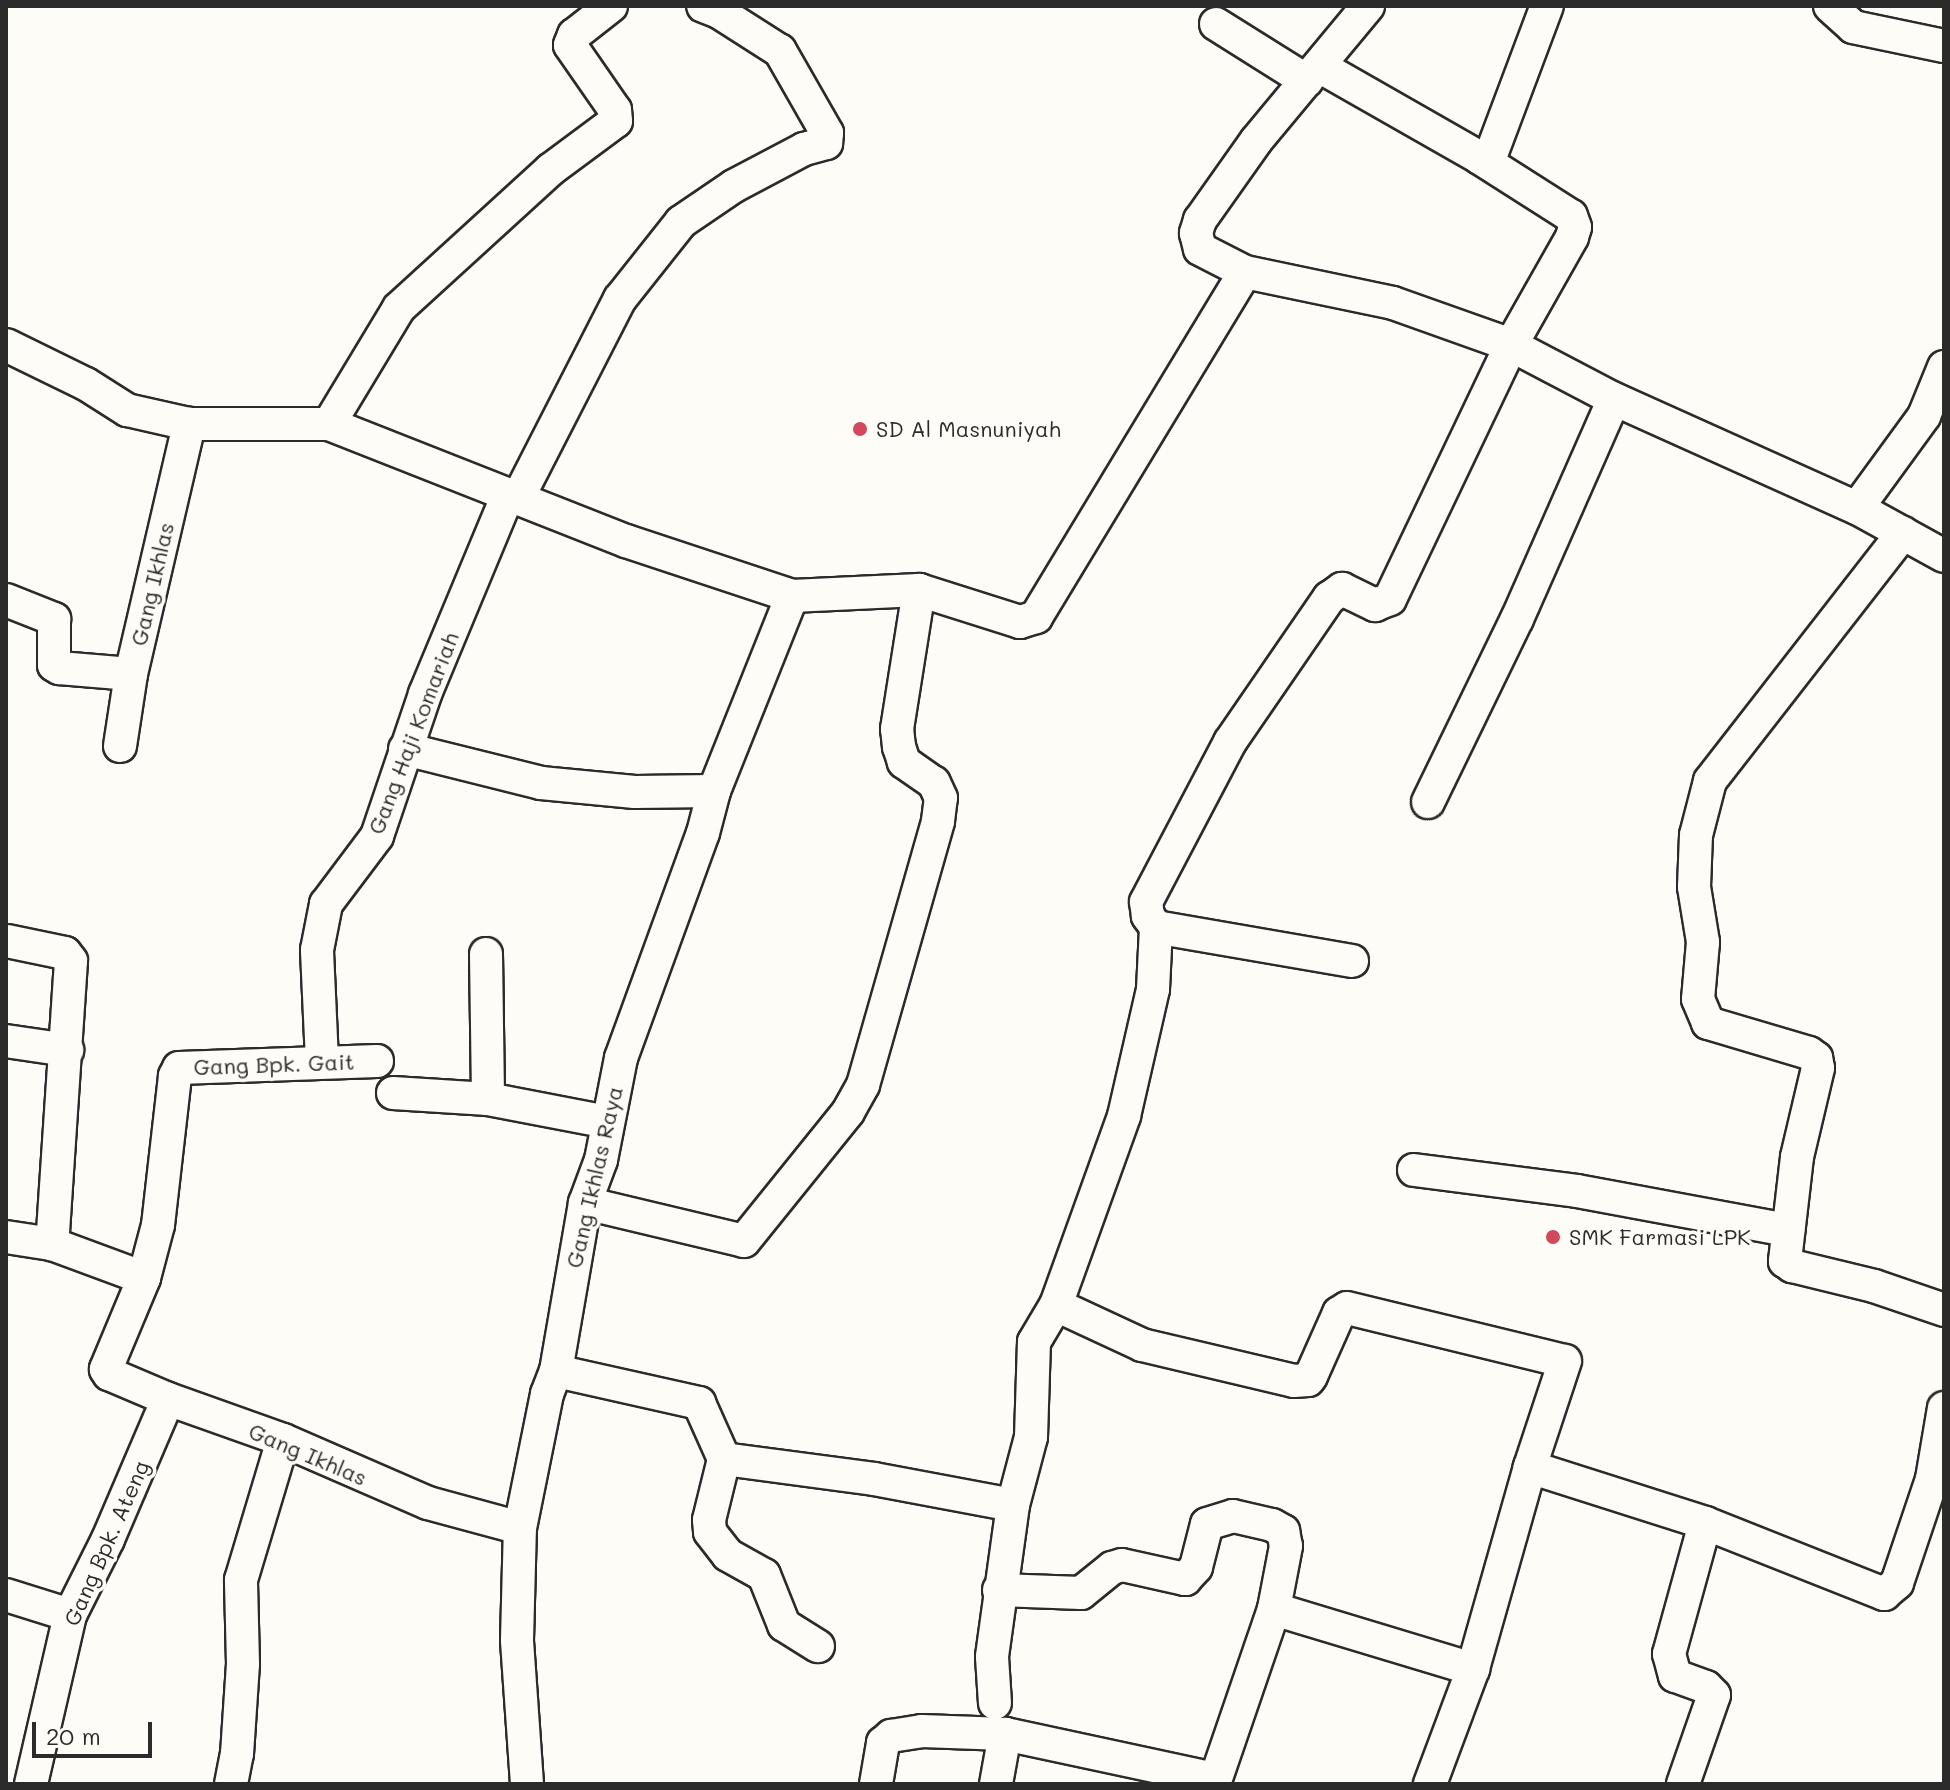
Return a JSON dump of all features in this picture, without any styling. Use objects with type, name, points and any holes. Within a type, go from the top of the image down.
[{"type":"street","points":[[329,424],[399,308],[550,170],[616,121],[615,110],[570,45],[574,35],[611,6]]},
{"type":"street","name":"Gang Haji Komariah","points":[[322,1061],[317,950],[326,904],[377,836],[405,749],[513,496],[620,299],[681,222],[734,186],[804,149],[826,143],[827,133],[780,51],[719,12],[703,6]]},
{"type":"street","points":[[1368,6],[1256,141],[1200,220],[1196,233],[1200,249],[1245,272],[1393,303],[1511,345],[1614,399],[1857,508],[1944,556]]},
{"type":"street","points":[[1480,158],[1492,152],[1547,6]]},
{"type":"street","points":[[1848,13],[1944,46]]},
{"type":"street","points":[[995,1703],[992,1657],[999,1590],[1013,1505],[1031,1437],[1036,1384],[1034,1342],[1056,1305],[1124,1116],[1153,989],[1156,927],[1148,916],[1146,902],[1230,742],[1334,592],[1342,589],[1375,605],[1390,599],[1511,345],[1575,227],[1571,216],[1480,158],[1216,24]]},
{"type":"street","points":[[6,345],[86,384],[127,410],[189,424],[329,424],[626,541],[792,596],[919,590],[1008,621],[1036,617],[1245,272]]},
{"type":"street","points":[[1857,508],[1924,416],[1944,367]]},
{"type":"street","points":[[1428,802],[1517,619],[1614,399]]},
{"type":"street","name":"Gang Ikhlas","points":[[120,746],[131,674],[189,424]]},
{"type":"street","points":[[1903,533],[1785,680],[1710,781],[1696,835],[1694,887],[1703,942],[1698,999],[1708,1023],[1809,1053],[1816,1058],[1818,1068],[1797,1157],[1783,1257],[1788,1265],[1874,1286],[1944,1310]]},
{"type":"street","points":[[585,1203],[744,1241],[848,1112],[863,1085],[938,821],[941,798],[934,783],[904,762],[897,729],[919,590]]},
{"type":"street","name":"Gang Ikhlas Raya","points":[[527,1784],[517,1640],[520,1528],[547,1394],[556,1371],[585,1203],[601,1160],[621,1058],[703,833],[714,791],[792,596]]},
{"type":"street","points":[[6,600],[54,619],[54,665],[59,668],[131,674]]},
{"type":"street","points":[[405,749],[541,783],[635,792],[714,791]]},
{"type":"street","points":[[1156,927],[1352,961]]},
{"type":"street","points":[[7,941],[65,953],[71,961],[52,1244]]},
{"type":"street","points":[[486,954],[488,1099]]},
{"type":"street","points":[[6,1041],[67,1050]]},
{"type":"street","name":"Gang Bpk. Gait","points":[[144,1278],[158,1225],[175,1076],[179,1068],[189,1065],[377,1061]]},
{"type":"street","points":[[393,1093],[488,1099],[607,1122]]},
{"type":"street","points":[[1414,1170],[1577,1191],[1788,1230]]},
{"type":"street","points":[[6,1237],[52,1244],[144,1278]]},
{"type":"street","name":"Gang Ikhlas","points":[[144,1278],[106,1365],[109,1374],[168,1399],[283,1440],[428,1503],[520,1528]]},
{"type":"street","points":[[1056,1305],[1142,1345],[1294,1381],[1308,1380],[1311,1376],[1339,1313],[1347,1308],[1563,1359],[1563,1374],[1530,1467],[1473,1669],[1430,1784]]},
{"type":"street","points":[[556,1371],[699,1403],[724,1459],[709,1520],[714,1542],[728,1555],[764,1575],[784,1625],[818,1646]]},
{"type":"street","name":"Gang Bpk. Ateng","points":[[31,1784],[70,1615],[108,1539],[168,1399]]},
{"type":"street","points":[[1530,1467],[1705,1523],[1874,1593],[1892,1591],[1932,1479],[1944,1408]]},
{"type":"street","points":[[231,1784],[237,1754],[243,1664],[241,1580],[283,1440]]},
{"type":"street","points":[[724,1459],[874,1479],[1013,1505]]},
{"type":"street","points":[[876,1784],[879,1754],[891,1736],[922,1731],[1005,1734],[1214,1781],[1274,1609],[1286,1546],[1283,1531],[1272,1525],[1233,1516],[1207,1524],[1196,1567],[1185,1579],[1122,1565],[1112,1568],[1081,1593],[999,1590]]},
{"type":"street","points":[[1683,1784],[1714,1695],[1706,1687],[1675,1676],[1669,1654],[1705,1523]]},
{"type":"street","points":[[6,1595],[70,1615]]},
{"type":"street","points":[[1274,1609],[1473,1669]]},
{"type":"street","points":[[996,1784],[1005,1734]]},
{"type":"place","name":"SD Al Masnuniyah","points":[[860,429]]},
{"type":"place","name":"SMK Farmasi LPK","points":[[1553,1237]]}]
